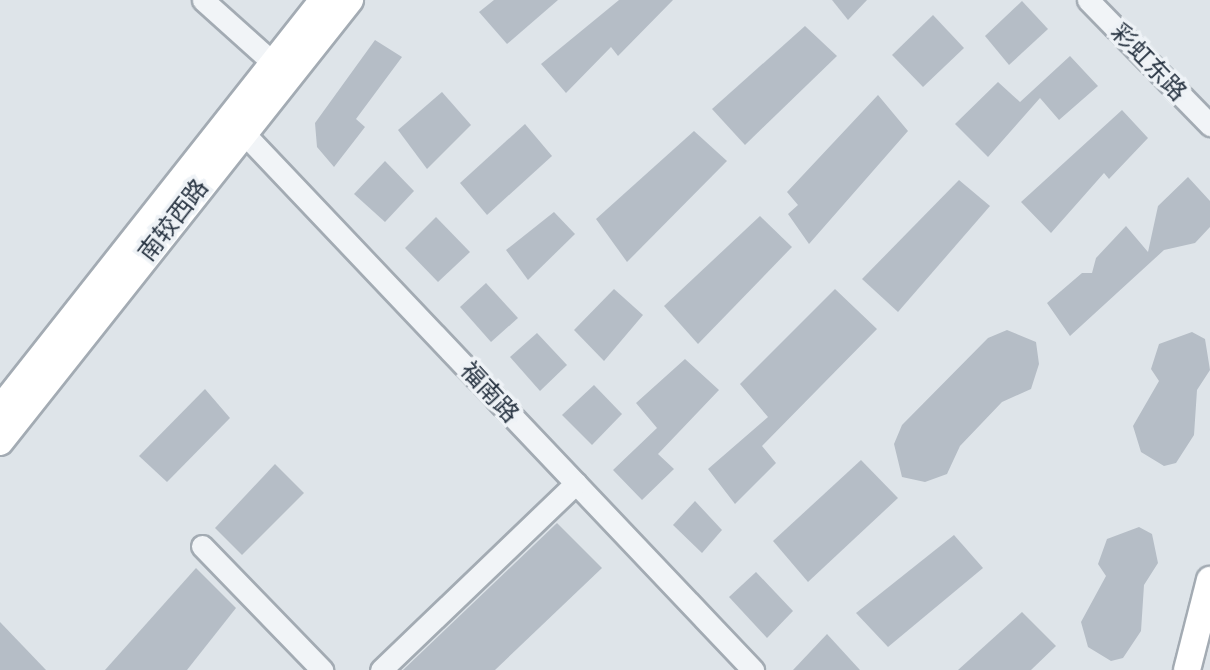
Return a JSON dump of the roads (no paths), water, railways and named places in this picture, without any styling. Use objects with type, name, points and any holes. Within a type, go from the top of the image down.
[{"type":"main road","name":"南较西路","points":[[0,442],[234,123],[272,62],[323,0]]},
{"type":"main road","name":"南较西路","points":[[0,409],[234,123],[350,0]]},
{"type":"main road","points":[[1187,670],[1210,580]]},
{"type":"street","points":[[204,0],[272,62]]},
{"type":"street","name":"彩虹东路","points":[[1088,0],[1210,125]]},
{"type":"street","name":"福南路","points":[[234,123],[752,670]]},
{"type":"street","points":[[381,670],[576,483]]},
{"type":"street","points":[[202,546],[322,670]]}]
